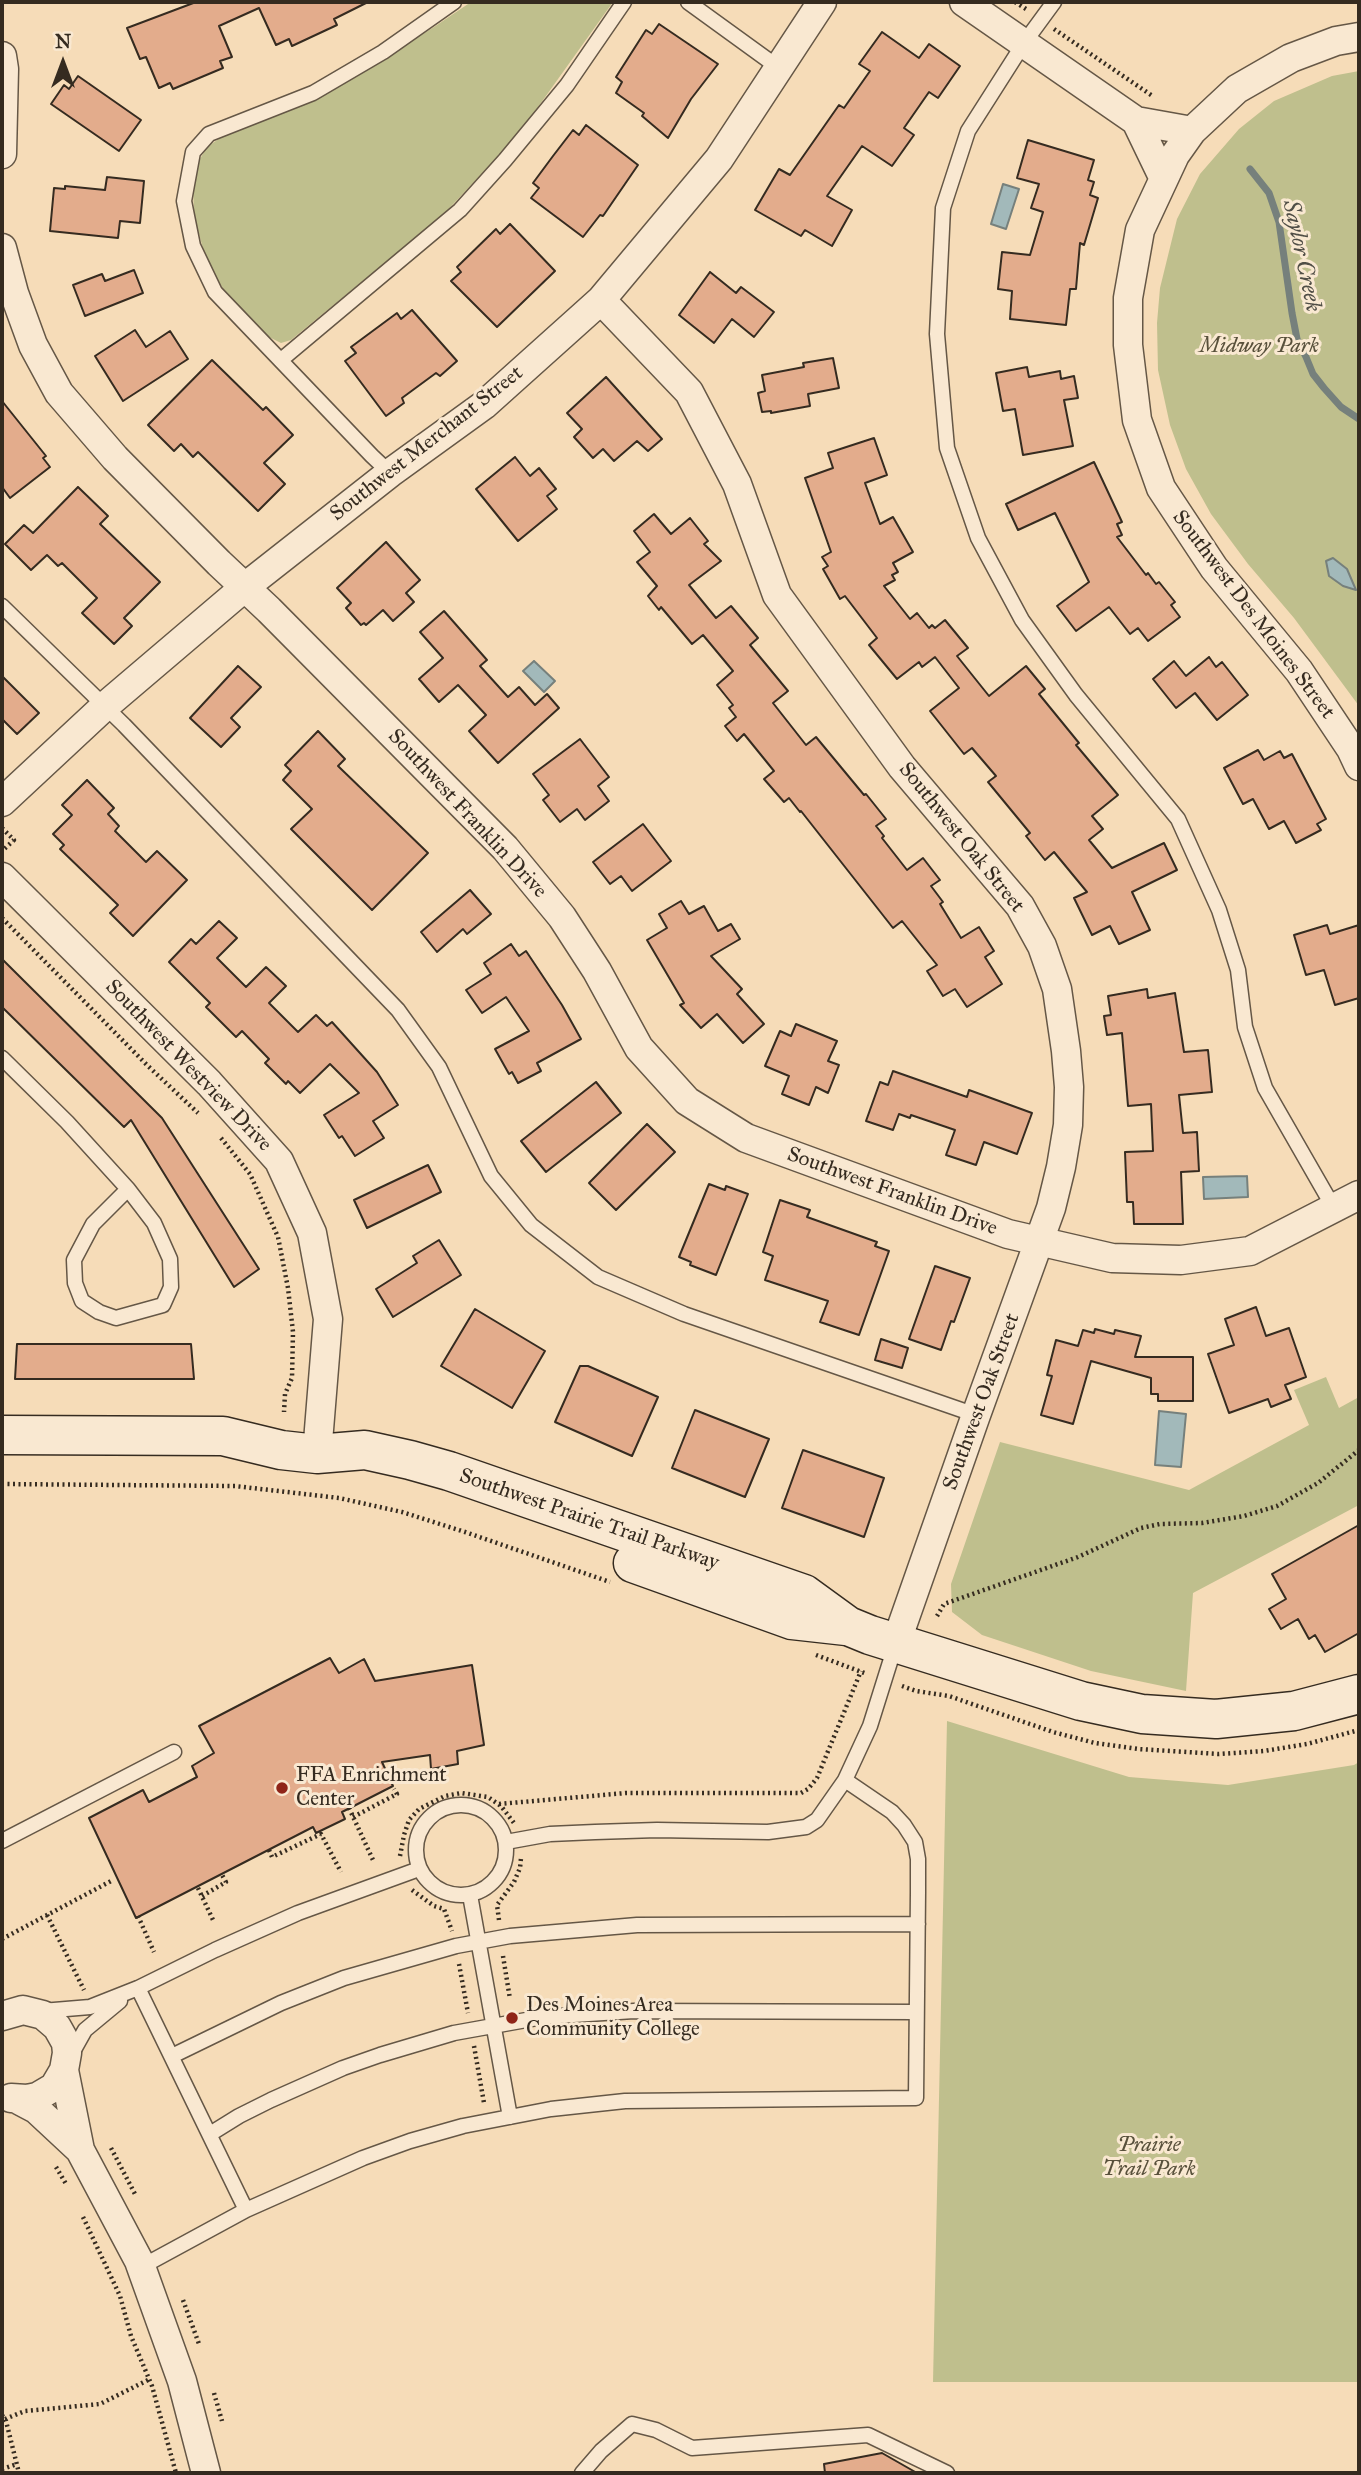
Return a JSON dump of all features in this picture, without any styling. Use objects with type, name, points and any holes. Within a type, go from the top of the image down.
[{"type":"street","name":"Southwest Merchant Street","points":[[2,802],[104,707],[245,587],[390,473],[484,405],[601,300],[719,159],[822,2]]},
{"type":"street","points":[[964,2],[1136,121],[1192,131]]},
{"type":"street","name":"Southwest Des Moines Street","points":[[1359,37],[1336,41],[1291,58],[1237,89],[1192,131],[1163,177],[1140,230],[1128,298],[1130,379],[1137,420],[1161,488],[1214,568],[1299,671],[1351,749],[1359,766]]},
{"type":"street","points":[[2,56],[2,153]]},
{"type":"street","points":[[1136,121],[1163,177]]},
{"type":"street","name":"Southwest Franklin Drive","points":[[2,248],[13,293],[33,345],[59,393],[115,458],[505,848],[569,928],[597,971],[639,1048],[687,1101],[746,1138],[1008,1234],[1112,1258],[1181,1260],[1250,1251],[1335,1210],[1359,1195]]},
{"type":"street","name":"Southwest Oak Street","points":[[601,300],[689,392],[737,484],[777,595],[902,767],[1020,906],[1042,946],[1057,989],[1069,1087],[1068,1125],[1061,1167],[1040,1243],[896,1643]]},
{"type":"street","name":"Southwest Westview Drive","points":[[2,877],[209,1083],[279,1161],[312,1233],[328,1319],[299,1452]]},
{"type":"street","name":"Southwest Prairie Trail Parkway","points":[[2,1435],[223,1436],[299,1452]]},
{"type":"street","name":"Southwest Prairie Trail Parkway","points":[[2,1455],[222,1457],[365,1450],[449,1471],[804,1594],[848,1626],[1081,1701],[1142,1714],[1216,1719],[1294,1711],[1359,1694]]},
{"type":"street","points":[[2,1992],[19,2013],[50,2020],[66,2043],[65,2066],[80,2151]]},
{"type":"street","points":[[9,2097],[37,2097],[46,2093],[60,2079],[65,2066]]},
{"type":"street","points":[[9,2097],[36,2109],[80,2151],[152,2260],[206,2473]]},
{"type":"lane","points":[[390,473],[215,292],[193,246],[184,201],[192,152],[209,134],[313,93],[383,52],[454,2]]},
{"type":"lane","points":[[281,360],[460,210],[553,102],[624,2]]},
{"type":"lane","points":[[688,2],[779,68]]},
{"type":"lane","points":[[1054,2],[1024,43],[968,131],[943,208],[937,334],[947,448],[978,538],[1022,620],[1076,695],[1178,819],[1219,910],[1238,970],[1245,1027],[1265,1088],[1335,1210]]},
{"type":"lane","points":[[2,606],[124,725],[398,1010],[439,1067],[491,1176],[530,1225],[598,1277],[684,1314],[976,1415]]},
{"type":"lane","points":[[2,1058],[75,1130],[128,1189],[154,1223],[170,1259],[171,1287],[163,1306],[116,1318],[99,1312],[82,1301],[75,1283],[74,1260],[93,1224],[128,1189]]},
{"type":"lane","points":[[506,1842],[595,1832],[768,1832],[806,1827],[817,1820],[845,1780],[870,1726],[896,1643]]},
{"type":"lane","points":[[2,1841],[174,1752]]},
{"type":"lane","points":[[152,2260],[246,2210],[351,2162],[410,2140],[463,2126],[584,2104],[625,2101],[916,2098],[918,1859],[915,1842],[892,1812],[845,1780]]},
{"type":"lane","points":[[470,1806],[490,1814],[498,1822],[506,1842],[507,1856],[503,1870],[489,1886],[470,1895],[458,1896],[435,1888],[419,1869],[416,1858],[418,1836],[429,1818],[448,1807],[470,1806]]},
{"type":"lane","points":[[19,2013],[70,2011],[93,2006],[138,1988],[299,1913],[419,1869]]},
{"type":"lane","points":[[470,1895],[510,2117]]},
{"type":"lane","points":[[172,2056],[281,2003],[344,1978],[420,1955],[510,1936],[637,1925],[918,1924]]},
{"type":"lane","points":[[138,1988],[246,2210]]},
{"type":"lane","points":[[65,2066],[85,2030],[99,2016],[138,1988]]},
{"type":"lane","points":[[210,2134],[250,2110],[343,2068],[428,2040],[543,2017],[603,2012],[916,2012]]},
{"type":"lane","points":[[582,2473],[601,2451],[632,2424],[656,2430],[692,2448],[868,2435],[947,2473]]},
{"type":"path","points":[[1051,27],[1157,99]]},
{"type":"path","points":[[2,828],[13,840],[2,851]]},
{"type":"path","points":[[2,918],[148,1066],[207,1121]]},
{"type":"path","points":[[215,1132],[250,1174],[278,1237],[293,1332],[292,1378],[285,1394],[284,1412]]},
{"type":"path","points":[[937,1616],[944,1604],[1078,1557],[1142,1528],[1233,1518],[1277,1506],[1318,1483],[1359,1450]]},
{"type":"path","points":[[498,1804],[626,1793],[800,1793],[817,1778],[861,1671]]},
{"type":"path","points":[[353,1817],[397,1794],[394,1789]]},
{"type":"path","points":[[349,1808],[373,1860]]},
{"type":"path","points":[[269,1850],[272,1857],[321,1834],[341,1872]]},
{"type":"path","points":[[201,1896],[226,1882],[222,1875]]},
{"type":"path","points":[[2,1939],[113,1880]]},
{"type":"path","points":[[198,1888],[214,1922]]},
{"type":"path","points":[[47,1915],[93,2006]]},
{"type":"path","points":[[138,1916],[154,1952]]},
{"type":"path","points":[[107,2141],[138,2199]]},
{"type":"path","points":[[56,2167],[68,2187]]},
{"type":"path","points":[[79,2208],[112,2277],[131,2336],[150,2379],[176,2473]]},
{"type":"path","points":[[152,2260],[201,2350]]},
{"type":"path","points":[[19,2473],[3,2417],[25,2411],[100,2404],[150,2379]]},
{"type":"path","points":[[214,2391],[223,2428]]},
{"type":"path","points":[[2,2439],[9,2431]]},
{"type":"path","points":[[2,2469],[17,2464]]},
{"type":"green space","points":[[471,2],[613,2],[518,135],[443,215],[291,340],[281,343],[269,337],[228,296],[213,273],[204,252],[194,216],[193,185],[197,164],[207,147],[223,136],[323,96]]},
{"type":"green space","name":"Midway Park","points":[[1359,71],[1359,706],[1294,618],[1248,564],[1211,514],[1186,469],[1170,425],[1158,370],[1157,323],[1160,288],[1177,219],[1200,174],[1239,129],[1274,101],[1332,76]]},
{"type":"green space","points":[[1326,1377],[1339,1408],[1359,1397],[1359,1505],[1193,1593],[1186,1691],[1091,1671],[982,1635],[952,1612],[951,1584],[1000,1442],[1189,1490],[1309,1425],[1294,1390]]},
{"type":"green space","name":"Prairie Trail Park","points":[[947,1721],[1129,1777],[1228,1785],[1359,1762],[1359,2382],[933,2382]]},
{"type":"water","points":[[1003,184],[1019,189],[1006,229],[991,224]]},
{"type":"water","points":[[1333,558],[1347,569],[1356,590],[1343,586],[1329,576],[1326,561]]},
{"type":"water","points":[[534,661],[555,681],[544,692],[523,671]]},
{"type":"water","points":[[1247,1176],[1248,1197],[1204,1199],[1203,1177]]},
{"type":"water","points":[[1159,1411],[1186,1414],[1181,1467],[1155,1465]]},
{"type":"building","points":[[196,2],[368,2],[334,19],[337,25],[292,46],[289,39],[276,45],[259,8],[219,26],[232,57],[220,61],[223,68],[173,89],[170,83],[159,88],[146,57],[140,59],[127,28]]},
{"type":"building","points":[[659,24],[718,64],[691,99],[668,138],[642,116],[644,113],[616,93],[622,82],[616,77],[646,30],[652,34]]},
{"type":"building","points":[[882,32],[919,58],[929,44],[960,66],[938,98],[929,92],[904,128],[914,135],[892,166],[862,146],[827,196],[852,210],[832,246],[805,230],[801,236],[755,210],[779,169],[790,175],[839,105],[844,108],[870,71],[859,64]]},
{"type":"building","points":[[78,76],[141,120],[119,151],[51,104],[64,85],[69,89]]},
{"type":"building","points":[[586,125],[638,165],[603,216],[600,215],[583,237],[531,198],[539,188],[533,183],[553,156],[573,130],[579,135]]},
{"type":"building","points":[[1028,140],[1094,160],[1088,180],[1094,182],[1090,195],[1098,198],[1084,245],[1080,243],[1076,289],[1070,289],[1066,325],[1010,319],[1012,291],[998,289],[1002,252],[1030,255],[1043,212],[1031,208],[1039,184],[1017,178]]},
{"type":"building","points":[[107,177],[144,181],[140,223],[120,221],[118,238],[50,231],[54,188],[65,189],[65,186],[105,190]]},
{"type":"building","points":[[510,224],[555,271],[497,327],[451,281],[461,272],[457,267],[496,229],[500,234]]},
{"type":"building","points":[[134,270],[143,293],[85,316],[73,285],[102,274],[105,281]]},
{"type":"building","points":[[710,272],[736,293],[741,287],[774,312],[754,337],[732,319],[714,343],[679,315]]},
{"type":"building","points":[[412,310],[457,361],[440,376],[436,373],[402,398],[404,403],[386,416],[345,361],[356,353],[351,347],[397,313],[401,319]]},
{"type":"building","points":[[135,330],[146,347],[170,331],[188,359],[123,401],[95,356]]},
{"type":"building","points":[[833,358],[839,388],[808,394],[810,406],[771,413],[762,412],[758,393],[765,391],[762,375],[804,367],[803,363]]},
{"type":"building","points":[[212,360],[263,410],[266,407],[293,435],[264,463],[285,484],[258,511],[198,452],[193,457],[181,444],[174,451],[148,425]]},
{"type":"building","points":[[1027,367],[1029,377],[1060,371],[1061,379],[1074,376],[1078,398],[1064,400],[1073,446],[1023,455],[1015,409],[1003,411],[996,373]]},
{"type":"building","points":[[606,377],[662,439],[648,451],[637,441],[614,461],[603,449],[593,458],[574,437],[582,429],[567,413]]},
{"type":"building","points":[[2,401],[46,456],[43,458],[50,467],[10,498],[2,487]]},
{"type":"building","points":[[874,438],[887,475],[865,483],[880,524],[893,517],[913,552],[893,563],[898,572],[892,575],[895,580],[884,586],[910,619],[917,613],[929,628],[932,625],[935,628],[945,620],[968,648],[957,656],[989,696],[1026,666],[1045,689],[1039,694],[1079,743],[1076,745],[1118,795],[1092,816],[1103,829],[1089,840],[1112,868],[1164,843],[1177,870],[1132,892],[1150,930],[1119,944],[1110,926],[1092,935],[1074,898],[1087,892],[1054,852],[1045,860],[1026,836],[1030,833],[988,782],[996,776],[972,748],[964,754],[930,711],[959,688],[935,657],[922,667],[919,662],[897,679],[869,645],[877,638],[845,596],[840,599],[823,569],[828,566],[822,557],[831,552],[805,478],[833,468],[828,453]]},
{"type":"building","points":[[515,457],[530,476],[539,468],[556,489],[547,496],[557,509],[518,541],[476,489]]},
{"type":"building","points":[[1094,462],[1122,522],[1117,524],[1122,535],[1117,537],[1146,575],[1148,573],[1156,584],[1159,582],[1175,602],[1171,605],[1180,617],[1148,641],[1138,628],[1130,634],[1109,607],[1076,631],[1057,606],[1089,582],[1055,513],[1018,530],[1006,504]]},
{"type":"building","points":[[78,487],[108,516],[100,524],[160,582],[124,618],[132,626],[114,644],[82,613],[97,598],[62,563],[58,566],[47,555],[31,570],[5,544],[24,525],[33,533]]},
{"type":"building","points":[[654,514],[671,534],[690,518],[708,541],[704,544],[721,561],[689,585],[716,618],[731,606],[758,638],[750,645],[788,691],[773,703],[806,745],[816,737],[864,795],[866,794],[886,819],[876,826],[884,836],[882,838],[907,870],[923,858],[940,880],[931,886],[943,902],[940,904],[961,938],[979,927],[994,951],[985,957],[1002,984],[967,1007],[955,989],[943,996],[927,971],[937,965],[902,921],[893,928],[801,811],[789,798],[784,802],[764,779],[774,771],[744,734],[737,741],[725,726],[736,717],[729,708],[733,705],[717,685],[733,671],[703,635],[692,644],[661,607],[659,610],[648,596],[657,586],[637,562],[650,552],[634,531]]},
{"type":"building","points":[[386,542],[420,580],[406,593],[414,602],[393,621],[383,610],[366,625],[361,625],[346,608],[351,603],[337,588]]},
{"type":"building","points":[[444,611],[487,660],[480,666],[508,697],[519,687],[535,705],[547,694],[559,708],[498,763],[469,731],[486,715],[458,685],[439,702],[419,679],[443,658],[420,632]]},
{"type":"building","points":[[1209,657],[1216,667],[1222,662],[1248,695],[1217,720],[1195,693],[1176,708],[1153,679],[1174,661],[1186,676]]},
{"type":"building","points":[[238,666],[261,687],[231,718],[240,727],[221,747],[190,718]]},
{"type":"building","points":[[2,676],[39,713],[17,734],[2,719]]},
{"type":"building","points":[[318,731],[345,759],[338,766],[428,853],[372,910],[291,829],[312,809],[283,780],[291,771],[285,765]]},
{"type":"building","points":[[580,739],[609,777],[598,786],[609,801],[585,820],[577,809],[560,822],[543,800],[549,795],[533,774]]},
{"type":"building","points":[[1258,750],[1264,760],[1280,751],[1284,758],[1292,754],[1326,819],[1317,824],[1321,830],[1296,843],[1284,821],[1269,829],[1253,799],[1243,804],[1224,768]]},
{"type":"building","points":[[87,780],[114,808],[108,814],[119,826],[115,831],[146,862],[157,851],[187,880],[133,936],[110,913],[118,905],[60,849],[64,845],[53,834],[72,815],[62,805]]},
{"type":"building","points":[[643,824],[671,861],[632,891],[621,876],[610,884],[593,862]]},
{"type":"building","points":[[470,890],[491,914],[467,934],[463,929],[437,952],[421,932]]},
{"type":"building","points":[[681,901],[689,914],[704,906],[718,931],[731,924],[740,939],[711,956],[742,989],[737,994],[764,1024],[743,1043],[717,1014],[701,1028],[680,1005],[684,1003],[647,940],[667,928],[659,914]]},
{"type":"building","points":[[219,921],[237,938],[217,958],[246,987],[266,967],[286,986],[269,1003],[298,1032],[316,1015],[327,1026],[332,1022],[377,1072],[398,1105],[373,1121],[384,1138],[355,1156],[324,1115],[359,1093],[330,1064],[300,1093],[288,1081],[286,1084],[265,1063],[269,1059],[242,1031],[236,1037],[206,1007],[210,1003],[169,962],[191,939],[196,944]]},
{"type":"building","points":[[1327,925],[1330,934],[1359,925],[1359,998],[1335,1005],[1324,970],[1306,975],[1294,935]]},
{"type":"building","points":[[511,944],[519,956],[526,951],[581,1039],[537,1063],[541,1071],[518,1083],[512,1072],[509,1074],[495,1049],[529,1031],[506,997],[482,1013],[466,990],[491,974],[484,963]]},
{"type":"building","points":[[2,959],[162,1118],[259,1269],[234,1287],[131,1120],[124,1127],[2,1007]]},
{"type":"building","points":[[1147,989],[1148,998],[1175,993],[1184,1052],[1208,1050],[1212,1092],[1179,1095],[1183,1133],[1197,1132],[1199,1171],[1181,1172],[1183,1224],[1134,1224],[1133,1202],[1127,1202],[1125,1152],[1153,1151],[1151,1104],[1128,1106],[1122,1033],[1107,1035],[1104,1016],[1111,1015],[1108,996]]},
{"type":"building","points":[[796,1024],[837,1041],[828,1061],[839,1065],[828,1093],[816,1087],[809,1105],[782,1094],[789,1076],[765,1066],[780,1031],[791,1036]]},
{"type":"building","points":[[893,1071],[967,1097],[969,1090],[1032,1113],[1017,1154],[984,1142],[976,1165],[946,1155],[955,1130],[911,1115],[910,1118],[899,1114],[893,1130],[866,1121],[880,1082],[888,1085]]},
{"type":"building","points":[[596,1082],[621,1113],[546,1172],[521,1141]]},
{"type":"building","points":[[647,1124],[675,1152],[616,1210],[589,1183]]},
{"type":"building","points":[[428,1165],[441,1192],[367,1228],[354,1200]]},
{"type":"building","points":[[709,1184],[725,1190],[726,1186],[748,1194],[716,1275],[690,1265],[691,1262],[679,1257]]},
{"type":"building","points":[[780,1200],[810,1210],[807,1217],[877,1242],[875,1246],[889,1251],[859,1335],[820,1322],[828,1301],[765,1280],[773,1256],[763,1252]]},
{"type":"building","points":[[439,1240],[461,1275],[393,1317],[376,1289],[417,1263],[413,1256]]},
{"type":"building","points":[[935,1266],[970,1278],[941,1350],[909,1339]]},
{"type":"building","points":[[1256,1307],[1266,1336],[1289,1328],[1306,1377],[1285,1385],[1291,1399],[1271,1407],[1268,1399],[1229,1413],[1208,1354],[1234,1345],[1225,1319]]},
{"type":"building","points":[[475,1309],[545,1351],[512,1408],[441,1366]]},
{"type":"building","points":[[1095,1329],[1141,1336],[1135,1357],[1193,1357],[1193,1401],[1158,1401],[1158,1394],[1151,1394],[1151,1378],[1091,1361],[1073,1424],[1041,1415],[1052,1376],[1047,1375],[1056,1340],[1078,1346],[1083,1330],[1094,1333]]},
{"type":"building","points":[[881,1339],[908,1348],[902,1368],[875,1360]]},
{"type":"building","points":[[17,1344],[191,1344],[194,1379],[15,1379]]},
{"type":"building","points":[[580,1366],[588,1366],[658,1397],[632,1456],[555,1422]]},
{"type":"building","points":[[695,1410],[769,1439],[745,1497],[672,1468]]},
{"type":"building","points":[[803,1450],[884,1478],[864,1537],[782,1508]]},
{"type":"building","points":[[1359,1525],[1359,1633],[1325,1652],[1315,1635],[1309,1639],[1298,1619],[1281,1629],[1269,1609],[1286,1599],[1272,1574]]},
{"type":"building","name":"FFA Enrichment Center","points":[[330,1658],[339,1673],[364,1659],[375,1681],[472,1665],[484,1745],[457,1751],[458,1764],[431,1769],[430,1755],[382,1762],[393,1786],[342,1812],[345,1819],[316,1833],[313,1827],[136,1918],[89,1818],[143,1790],[149,1802],[197,1777],[192,1766],[214,1753],[199,1726]]},
{"type":"building","points":[[882,2453],[917,2473],[825,2473],[824,2464]]},
{"type":"waterway","name":"Saylor Creek","points":[[1250,169],[1269,193],[1279,222],[1297,339],[1313,374],[1341,407],[1359,419]]},
{"type":"place","name":"FFA Enrichment Center","points":[[282,1788]]},
{"type":"place","name":"Des Moines Area Community College","points":[[512,2018]]}]
